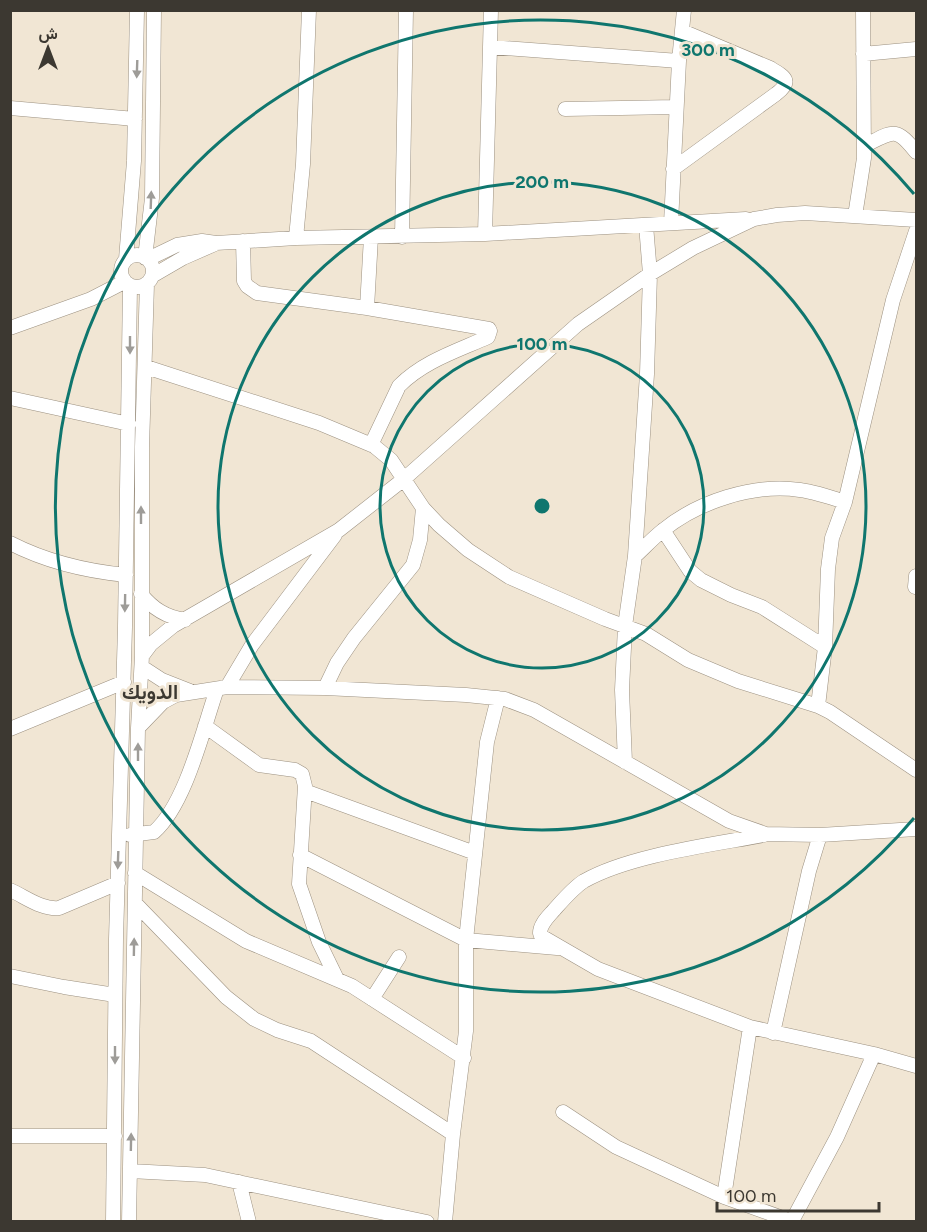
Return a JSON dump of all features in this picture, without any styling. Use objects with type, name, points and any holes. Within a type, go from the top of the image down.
[{"type":"street","points":[[113,1221],[115,995],[129,424],[127,284],[120,270],[126,259],[131,202],[137,10]]},
{"type":"street","points":[[147,259],[152,198],[154,10]]},
{"type":"street","points":[[296,238],[303,164],[309,10]]},
{"type":"street","points":[[402,237],[406,10]]},
{"type":"street","points":[[485,234],[491,10]]},
{"type":"street","points":[[671,223],[676,106],[684,10]]},
{"type":"street","points":[[855,216],[864,146],[863,10]]},
{"type":"street","points":[[673,170],[785,87],[786,83],[786,79],[770,68],[682,31]]},
{"type":"street","points":[[490,47],[679,60]]},
{"type":"street","points":[[863,54],[916,49]]},
{"type":"street","points":[[565,109],[676,106]]},
{"type":"street","points":[[10,108],[135,119]]},
{"type":"street","points":[[864,146],[895,133],[900,134],[916,152]]},
{"type":"street","points":[[147,259],[177,245],[202,241],[216,243],[296,238],[485,234],[754,219],[805,213],[916,220]]},
{"type":"street","points":[[142,661],[161,635],[339,530],[404,479],[564,335],[596,310],[693,248],[754,219]]},
{"type":"street","points":[[625,762],[622,690],[625,626],[635,556],[647,374],[650,274],[646,225]]},
{"type":"street","points":[[818,706],[825,647],[828,569],[832,538],[844,502],[893,300],[916,231]]},
{"type":"street","points":[[367,308],[371,237]]},
{"type":"street","points":[[243,241],[244,281],[257,293],[489,328],[488,337],[441,357],[406,379],[399,386],[371,445]]},
{"type":"street","points":[[10,328],[127,284],[137,287],[177,260],[216,243]]},
{"type":"street","points":[[126,259],[135,255],[147,259],[152,265],[142,447],[142,661],[138,728],[129,1221]]},
{"type":"street","points":[[146,367],[319,423],[371,445],[391,460],[423,507],[439,525],[468,550],[500,572],[557,599],[646,634],[688,660],[738,681],[818,706],[916,770]]},
{"type":"street","points":[[10,398],[129,424]]},
{"type":"street","points":[[635,556],[663,530],[702,506],[757,490],[799,490],[844,502]]},
{"type":"street","points":[[325,688],[337,663],[354,638],[413,565],[420,540],[423,507]]},
{"type":"street","points":[[119,835],[137,835],[156,830],[171,809],[192,763],[204,726],[222,688],[339,530]]},
{"type":"street","points":[[663,530],[690,571],[701,580],[723,592],[762,607],[825,647]]},
{"type":"street","points":[[10,543],[67,566],[93,572],[126,575]]},
{"type":"street","points":[[126,552],[141,553]]},
{"type":"street","points":[[141,594],[156,609],[185,620]]},
{"type":"street","points":[[142,661],[162,680],[190,691]]},
{"type":"street","points":[[10,729],[124,682]]},
{"type":"street","points":[[138,728],[163,702],[176,695],[190,691],[222,688],[325,688],[498,698],[518,702],[534,710],[729,821],[766,834]]},
{"type":"street","points":[[445,1221],[453,1134],[464,1058],[466,940],[487,742],[498,698]]},
{"type":"street","points":[[204,726],[259,765],[300,772],[305,791],[299,875],[301,890],[320,942],[337,979]]},
{"type":"street","points":[[305,791],[475,854]]},
{"type":"street","points":[[916,829],[820,835],[766,834],[641,860],[584,881],[560,903],[540,929],[541,936],[598,969],[750,1028],[874,1054],[916,1066]]},
{"type":"street","points":[[773,1033],[809,872],[820,835]]},
{"type":"street","points":[[300,855],[466,940],[561,949]]},
{"type":"street","points":[[135,873],[246,941],[337,979],[464,1058]]},
{"type":"street","points":[[10,890],[45,907],[59,909],[118,883]]},
{"type":"street","points":[[135,903],[226,997],[254,1019],[277,1030],[311,1041],[453,1134]]},
{"type":"street","points":[[372,999],[399,957]]},
{"type":"street","points":[[10,976],[115,995]]},
{"type":"street","points":[[724,1197],[750,1028]]},
{"type":"street","points":[[563,1112],[616,1147],[724,1197],[793,1221],[837,1137],[874,1054]]},
{"type":"street","points":[[10,1136],[115,1136]]},
{"type":"street","points":[[130,1172],[205,1175],[427,1221]]},
{"type":"street","points":[[239,1182],[249,1221]]},
{"type":"district","name":"الدويك","points":[[150,692]]}]
